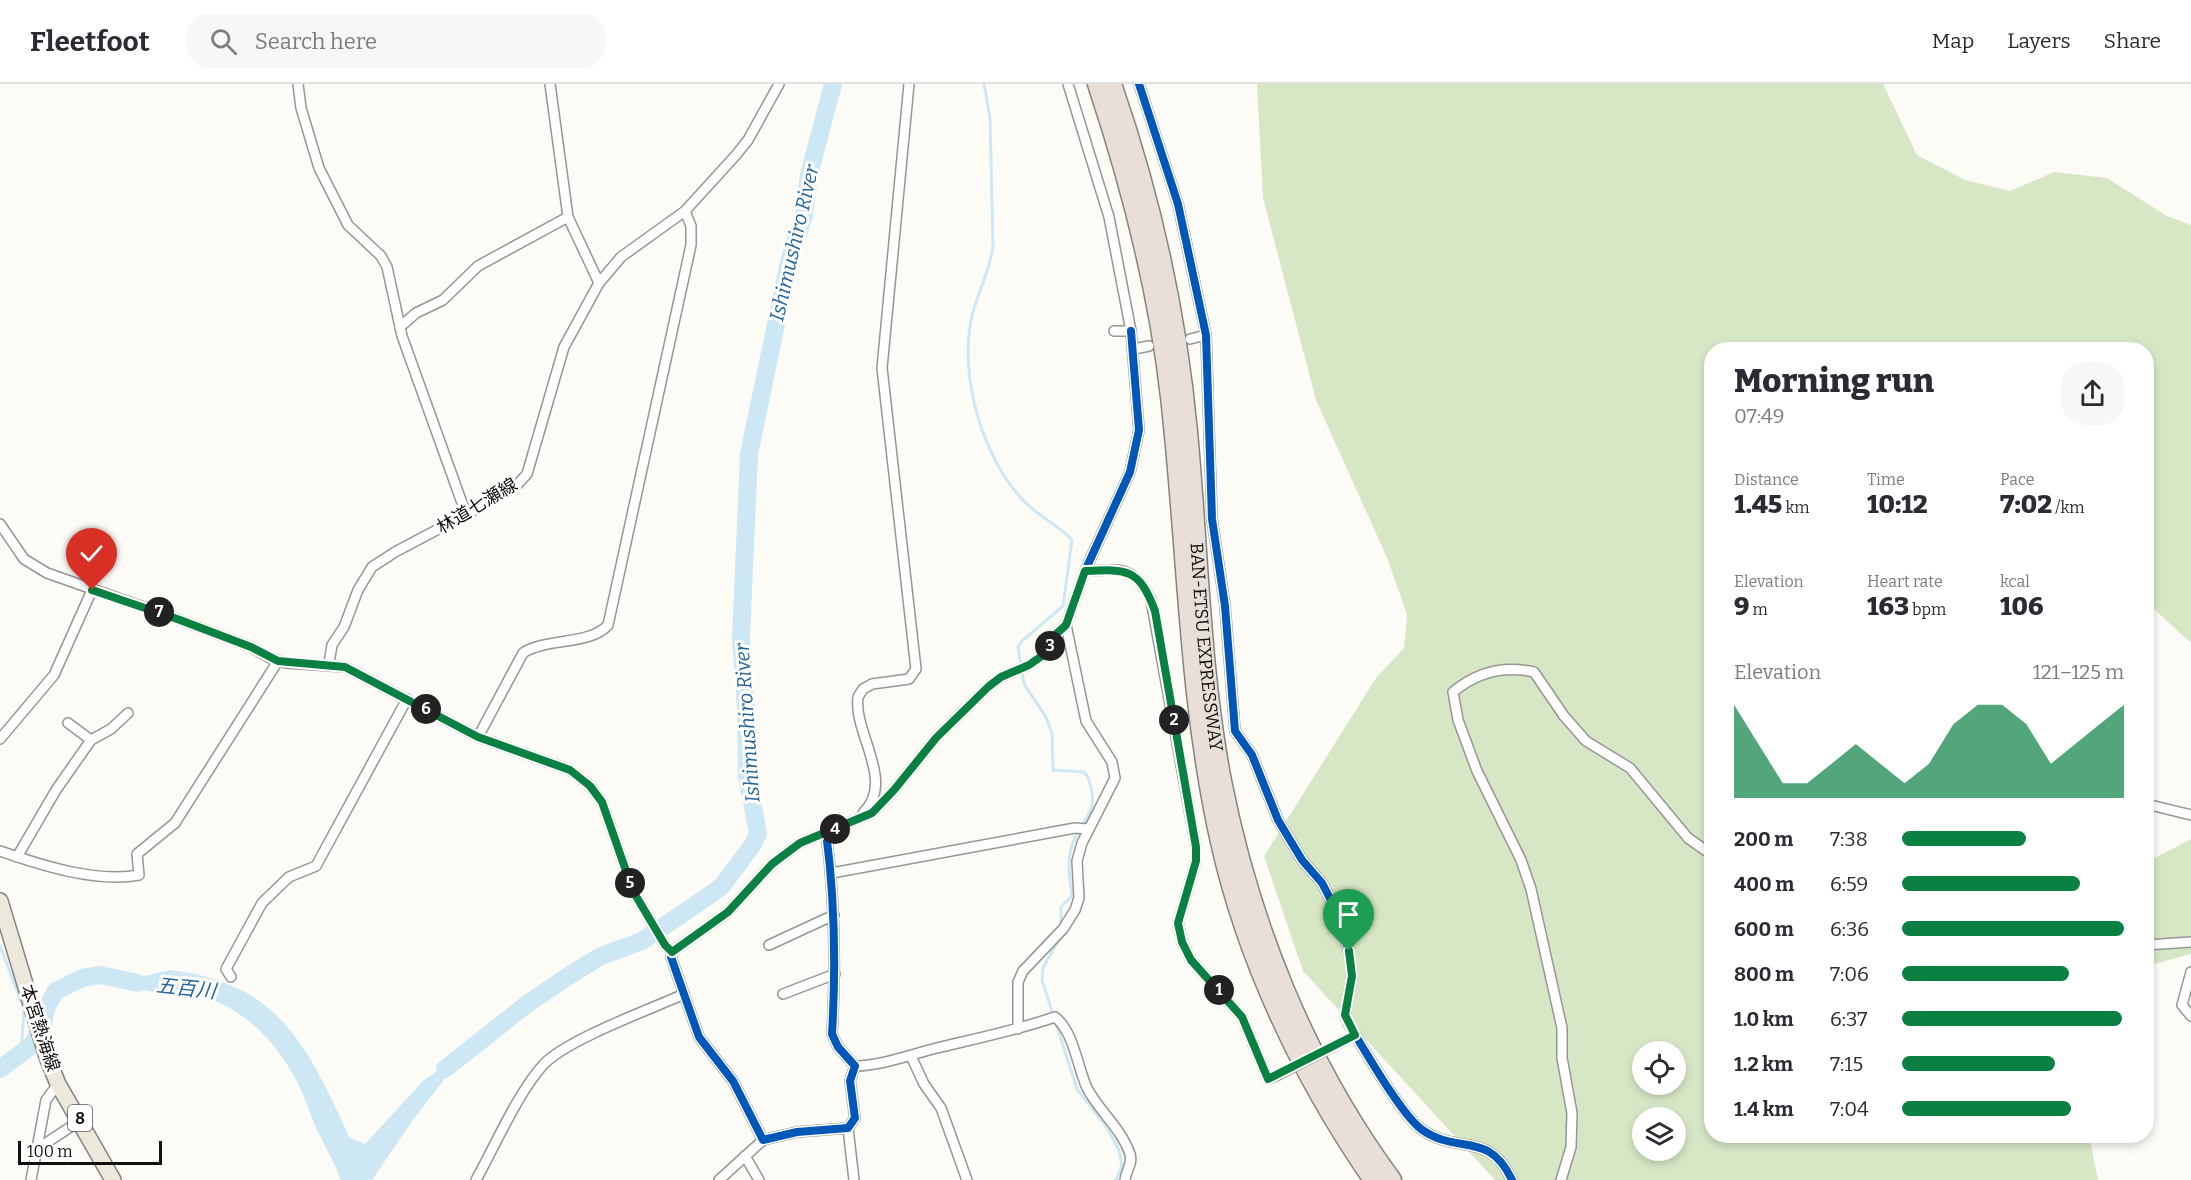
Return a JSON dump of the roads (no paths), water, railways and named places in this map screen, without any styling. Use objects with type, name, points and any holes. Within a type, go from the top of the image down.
[{"type":"highway","name":"BAN-ETSU EXPRESSWAY","points":[[1097,84],[1130,189],[1149,265],[1164,351],[1179,487],[1195,701],[1220,843],[1244,921],[1274,1004],[1320,1096],[1373,1180]]},
{"type":"highway","name":"BAN-ETSU EXPRESSWAY","points":[[1112,84],[1143,184],[1171,303],[1188,429],[1209,694],[1222,779],[1243,870],[1274,963],[1300,1023],[1333,1089],[1392,1180]]},
{"type":"main road","name":"本宮熱海線","points":[[0,901],[47,1057],[58,1084],[81,1120],[113,1180]]},
{"type":"street","points":[[298,84],[301,108],[320,168],[348,225],[385,263],[400,327],[466,514]]},
{"type":"street","points":[[550,84],[568,217],[599,283]]},
{"type":"street","name":"林道七瀬線","points":[[329,663],[332,645],[344,627],[352,601],[367,572],[395,552],[515,487],[530,470],[564,347],[599,283],[621,256],[685,211],[748,140],[779,84]]},
{"type":"street","points":[[859,820],[873,803],[875,787],[858,697],[867,686],[907,679],[915,674],[916,669],[882,368],[909,84]]},
{"type":"street","points":[[668,949],[728,912],[772,864],[800,843],[872,813],[886,800],[936,738],[988,687],[1001,677],[1029,665],[1046,653],[1054,636],[1066,625],[1085,571],[1130,472],[1139,430],[1134,348],[1109,217],[1068,84]]},
{"type":"street","points":[[1139,84],[1178,204],[1206,335],[1212,519],[1225,606],[1235,731],[1252,755],[1278,820],[1302,860],[1322,883],[1336,910],[1349,951],[1352,976],[1345,1015],[1351,1037],[1419,1128],[1451,1143],[1489,1150],[1500,1159],[1512,1180]]},
{"type":"street","points":[[478,737],[523,654],[536,647],[594,634],[608,625],[691,245],[691,226],[685,211]]},
{"type":"street","points":[[400,327],[416,313],[443,300],[478,267],[568,217]]},
{"type":"street","points":[[1114,331],[1131,331]]},
{"type":"street","points":[[1190,339],[1206,335]]},
{"type":"street","points":[[1134,348],[1149,346]]},
{"type":"street","points":[[0,524],[30,565],[92,590],[251,647],[278,661],[329,663],[357,671],[478,737],[563,767],[590,786],[605,808],[625,870],[641,904],[668,949],[699,1037],[733,1081],[763,1140]]},
{"type":"street","points":[[1085,571],[1123,570],[1131,572],[1143,584],[1150,600],[1170,695],[1197,856],[1180,909],[1178,923],[1182,942],[1191,960],[1242,1017],[1268,1079],[1351,1037]]},
{"type":"street","points":[[0,739],[54,675],[92,590]]},
{"type":"street","points":[[1018,1029],[1018,982],[1023,971],[1063,929],[1075,910],[1079,898],[1077,861],[1088,829],[1111,790],[1115,773],[1103,746],[1086,721],[1066,625]]},
{"type":"street","points":[[0,851],[64,871],[108,876],[139,875],[137,854],[175,823],[278,661]]},
{"type":"street","points":[[1561,1180],[1571,1147],[1572,1113],[1562,1058],[1562,1028],[1531,889],[1521,860],[1477,771],[1458,720],[1453,692],[1468,679],[1485,672],[1502,669],[1534,672],[1564,716],[1586,741],[1630,768],[1688,838],[1704,849]]},
{"type":"street","points":[[231,977],[226,969],[257,910],[280,884],[316,866],[407,699]]},
{"type":"street","points":[[17,857],[56,790],[91,740],[111,729],[128,713]]},
{"type":"street","points":[[68,723],[91,740]]},
{"type":"street","points":[[2154,806],[2191,815]]},
{"type":"street","points":[[832,873],[1075,828],[1088,829]]},
{"type":"street","points":[[826,832],[832,873],[834,915],[833,1039],[855,1066]]},
{"type":"street","points":[[769,945],[834,915]]},
{"type":"street","points":[[2154,944],[2191,942]]},
{"type":"street","points":[[2191,972],[2182,1005],[2191,1016]]},
{"type":"street","points":[[783,994],[835,974]]},
{"type":"street","points":[[476,1180],[510,1115],[544,1064],[566,1048],[684,994]]},
{"type":"street","points":[[855,1066],[875,1065],[1018,1029],[1055,1017],[1062,1025],[1088,1088],[1112,1121],[1131,1157],[1125,1180]]},
{"type":"street","points":[[911,1056],[924,1084],[941,1108],[967,1180]]},
{"type":"street","points":[[854,1180],[848,1128],[855,1118],[850,1081],[855,1066]]},
{"type":"street","points":[[31,1180],[46,1100],[58,1084]]},
{"type":"street","points":[[37,1149],[81,1120]]},
{"type":"street","points":[[719,1180],[763,1140],[797,1132],[848,1128]]},
{"type":"street","points":[[745,1156],[759,1180]]},
{"type":"water","points":[[170,970],[208,977],[238,989],[264,1005],[285,1024],[303,1048],[350,1138],[365,1144],[424,1080],[466,1051],[413,1120],[372,1180],[341,1180],[292,1073],[273,1045],[248,1020],[218,1002],[191,995],[146,991],[124,984],[115,977],[132,979]]},
{"type":"waterway","name":"Ishimushiro River","points":[[445,1069],[527,1004],[570,975],[601,956],[642,941],[722,886],[754,843],[758,833],[747,777],[746,707],[741,637],[749,454],[789,262],[804,215],[809,175],[833,84]]},
{"type":"waterway","points":[[984,84],[990,118],[993,246],[972,316],[968,364],[972,390],[986,441],[997,464],[1026,503],[1072,540],[1063,606],[1018,647],[1024,684],[1046,717],[1052,733],[1053,770],[1084,772],[1089,779],[1092,795],[1090,811],[1071,849],[1069,867],[1072,896],[1061,907],[1061,927]]},
{"type":"waterway","points":[[1059,939],[1043,968],[1042,980],[1077,1089],[1106,1126],[1119,1150],[1122,1167],[1116,1180]]},
{"type":"waterway","points":[[0,946],[24,1009],[21,1055]]},
{"type":"waterway","name":"五百川","points":[[0,1069],[32,1045],[43,1023],[46,1008],[56,991],[82,978],[100,975],[138,983]]}]
